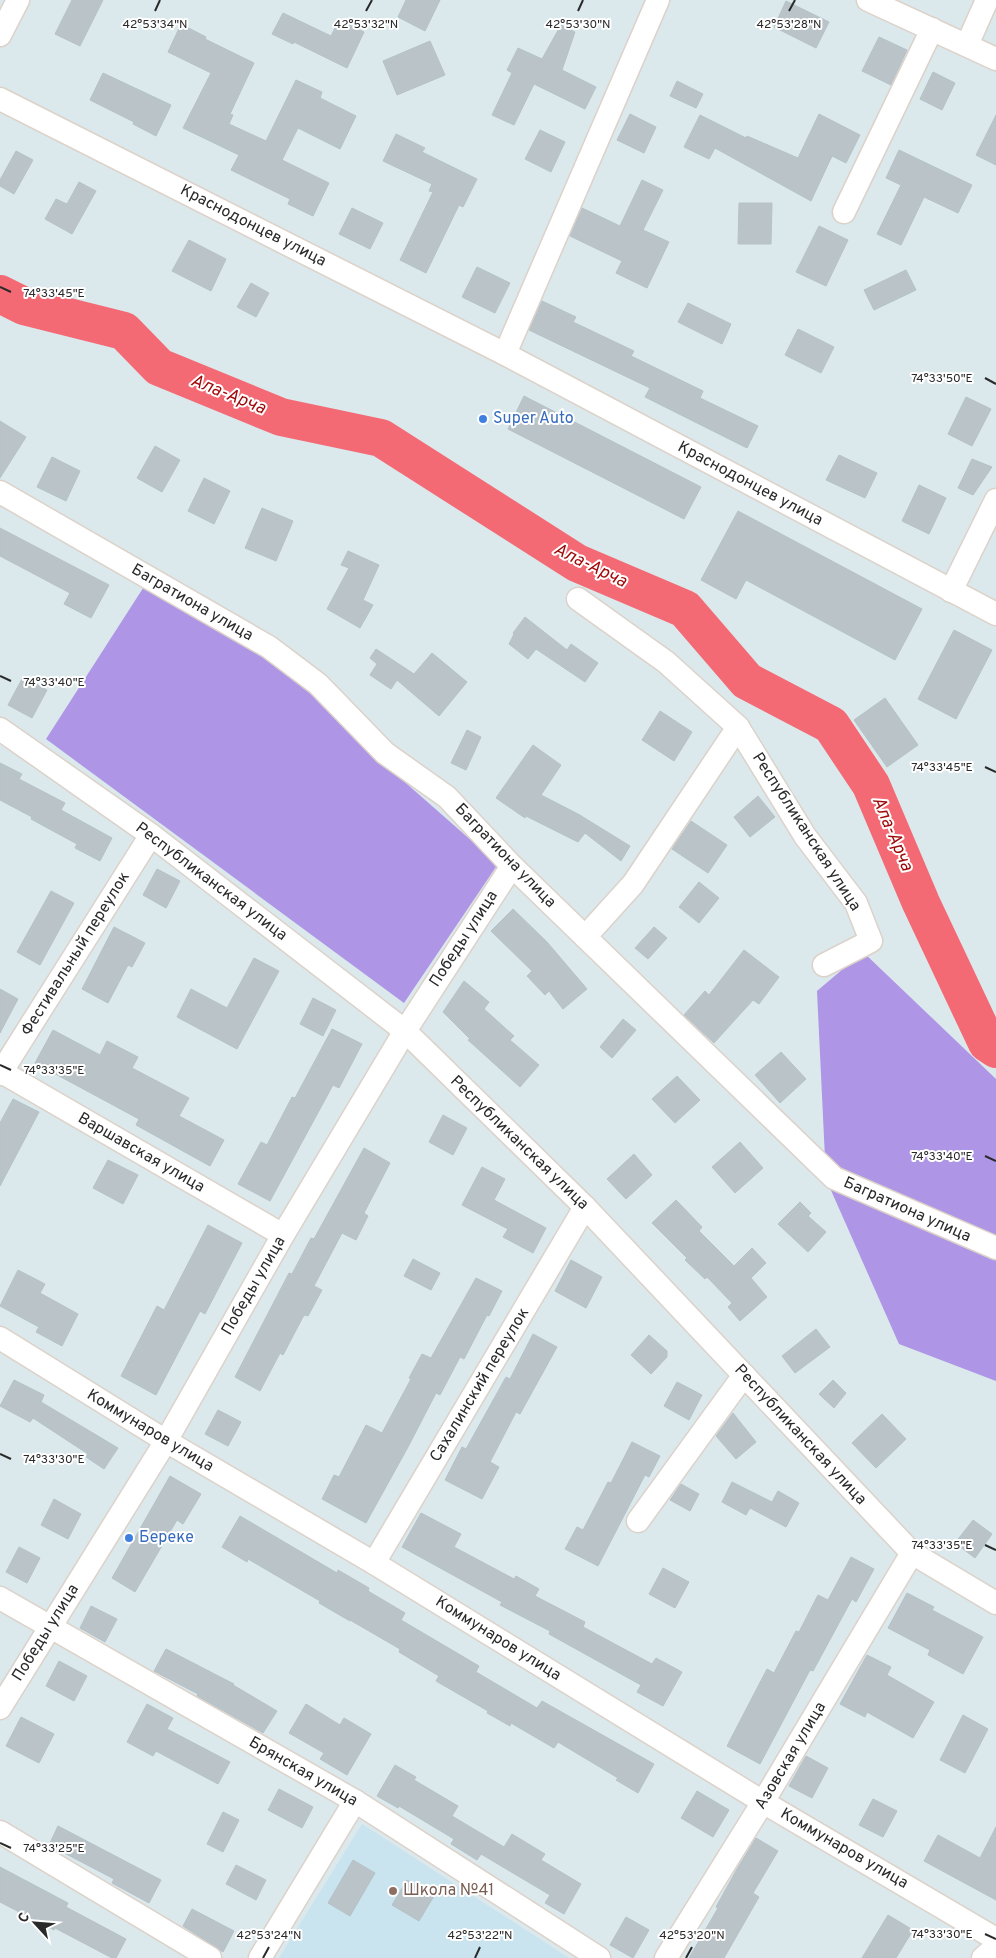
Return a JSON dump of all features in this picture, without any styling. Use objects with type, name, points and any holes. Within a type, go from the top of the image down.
[{"type":"street","points":[[0,35],[18,0]]},
{"type":"street","points":[[505,354],[658,0]]},
{"type":"street","points":[[868,0],[996,59]]},
{"type":"street","points":[[968,45],[987,0]]},
{"type":"street","points":[[844,212],[932,29]]},
{"type":"street","name":"Краснодонцев улица","points":[[0,99],[505,354],[996,614]]},
{"type":"street","name":"Багратиона улица","points":[[0,492],[269,648],[318,684],[385,753],[447,797],[512,866],[834,1178],[991,1247]]},
{"type":"street","points":[[951,591],[996,500]]},
{"type":"street","name":"Республиканская улица","points":[[578,599],[666,662],[738,727],[805,836],[856,903],[871,941],[824,965]]},
{"type":"street","points":[[585,937],[633,884],[738,727]]},
{"type":"street","name":"Республиканская улица","points":[[0,729],[151,835],[405,1031],[585,1207],[912,1553],[996,1603]]},
{"type":"street","name":"Фестивальный переулок","points":[[0,1072],[151,835]]},
{"type":"street","name":"Победы улица","points":[[0,1708],[166,1441],[283,1235],[405,1031],[512,866]]},
{"type":"street","name":"Варшавская улица","points":[[0,1072],[283,1235]]},
{"type":"street","name":"Сахалинский переулок","points":[[374,1563],[585,1207]]},
{"type":"street","name":"Коммунаров улица","points":[[0,1338],[166,1441],[374,1563],[763,1802],[996,1939]]},
{"type":"street","points":[[638,1521],[744,1375]]},
{"type":"street","name":"Азовская улица","points":[[666,1958],[763,1802],[912,1553]]},
{"type":"street","name":"Брянская улица","points":[[0,1598],[355,1801],[599,1958]]},
{"type":"street","points":[[260,1958],[355,1801]]},
{"type":"street","points":[[0,1832],[210,1958]]},
{"type":"street","points":[[982,1958],[996,1946]]},
{"type":"shaded area","points":[[147,582],[281,664],[366,748],[498,864],[404,1003],[46,739]]},
{"type":"shaded area","points":[[863,952],[996,1079],[996,1381],[899,1344],[826,1179],[817,991]]},
{"type":"shaded area","name":"Школа №41","points":[[362,1824],[569,1958],[279,1958]]},
{"type":"building","points":[[72,0],[103,0],[80,46],[55,34]]},
{"type":"building","points":[[406,0],[440,0],[425,31],[398,17]]},
{"type":"building","points":[[786,1],[829,22],[816,48],[774,27]]},
{"type":"building","points":[[283,13],[331,36],[339,20],[364,32],[347,68],[294,42],[293,44],[272,34]]},
{"type":"building","points":[[181,24],[206,37],[205,39],[254,63],[230,114],[233,115],[229,124],[266,141],[296,80],[322,92],[320,98],[356,116],[340,149],[298,128],[282,160],[329,183],[313,216],[288,204],[290,199],[231,170],[239,155],[183,128],[211,73],[168,52]]},
{"type":"building","points":[[561,25],[575,32],[562,70],[596,87],[585,109],[534,84],[514,125],[492,115],[512,73],[507,70],[518,48],[542,59]]},
{"type":"building","points":[[879,37],[907,50],[891,85],[862,71]]},
{"type":"building","points":[[430,41],[445,75],[397,95],[383,61]]},
{"type":"building","points":[[933,72],[955,83],[942,110],[920,99]]},
{"type":"building","points":[[103,73],[171,105],[156,136],[133,124],[134,122],[90,100]]},
{"type":"building","points":[[677,81],[703,94],[696,108],[670,96]]},
{"type":"building","points":[[630,114],[656,127],[644,153],[617,140]]},
{"type":"building","points":[[819,114],[860,135],[846,163],[832,156],[811,201],[715,148],[709,159],[684,147],[700,115],[746,138],[747,136],[798,158]]},
{"type":"building","points":[[996,115],[996,165],[976,155]]},
{"type":"building","points":[[540,130],[565,142],[551,172],[525,159]]},
{"type":"building","points":[[396,134],[425,148],[422,152],[477,179],[463,207],[459,205],[426,273],[400,260],[433,192],[429,191],[432,184],[383,161]]},
{"type":"building","points":[[899,150],[972,185],[958,213],[924,197],[901,245],[877,234],[901,185],[886,178]]},
{"type":"building","points":[[16,151],[33,160],[14,194],[0,186],[0,180]]},
{"type":"building","points":[[642,180],[663,190],[643,230],[669,242],[647,288],[616,273],[622,261],[570,236],[582,208],[620,226]]},
{"type":"building","points":[[79,182],[96,191],[72,234],[45,219],[56,199],[67,204]]},
{"type":"building","points":[[739,203],[772,203],[771,244],[738,244]]},
{"type":"building","points":[[352,208],[383,223],[370,249],[339,234]]},
{"type":"building","points":[[819,226],[848,240],[826,286],[796,272]]},
{"type":"building","points":[[189,240],[226,259],[211,291],[172,271]]},
{"type":"building","points":[[477,267],[510,283],[495,313],[462,297]]},
{"type":"building","points":[[906,270],[916,290],[874,310],[864,290]]},
{"type":"building","points":[[251,283],[269,293],[256,317],[237,307]]},
{"type":"building","points":[[542,301],[576,317],[573,322],[634,351],[631,356],[703,391],[700,398],[758,426],[747,448],[645,397],[650,388],[529,330]]},
{"type":"building","points":[[688,303],[731,324],[722,344],[678,322]]},
{"type":"building","points":[[798,329],[834,347],[821,373],[785,355]]},
{"type":"building","points":[[524,396],[701,487],[684,519],[508,429]]},
{"type":"building","points":[[966,397],[991,409],[972,446],[948,434]]},
{"type":"building","points":[[0,421],[26,437],[0,478]]},
{"type":"building","points":[[155,446],[180,460],[162,492],[137,478]]},
{"type":"building","points":[[839,455],[877,473],[865,498],[826,480]]},
{"type":"building","points":[[52,457],[80,471],[66,501],[37,487]]},
{"type":"building","points":[[972,459],[992,467],[973,495],[958,488]]},
{"type":"building","points":[[204,478],[230,491],[214,524],[188,511]]},
{"type":"building","points":[[919,485],[946,498],[929,534],[902,521]]},
{"type":"building","points":[[262,508],[293,521],[276,561],[245,548]]},
{"type":"building","points":[[738,511],[922,609],[895,660],[746,580],[736,599],[701,580]]},
{"type":"building","points":[[0,528],[109,585],[91,618],[64,604],[70,593],[0,556]]},
{"type":"building","points":[[348,551],[379,565],[363,600],[373,605],[360,628],[327,609],[349,568],[341,565]]},
{"type":"building","points":[[525,617],[567,650],[571,644],[598,663],[585,682],[536,649],[528,659],[509,644],[513,633]]},
{"type":"building","points":[[954,630],[992,650],[956,719],[918,699]]},
{"type":"building","points":[[376,649],[414,674],[432,653],[467,682],[439,716],[397,680],[391,689],[370,675],[377,664],[370,658]]},
{"type":"building","points":[[23,677],[47,690],[32,718],[8,705]]},
{"type":"building","points":[[885,698],[918,745],[887,767],[854,720]]},
{"type":"building","points":[[660,711],[692,732],[674,761],[642,740]]},
{"type":"building","points":[[467,730],[481,737],[466,770],[451,763]]},
{"type":"building","points":[[533,745],[561,765],[541,795],[578,814],[630,846],[621,861],[585,833],[578,842],[526,816],[525,818],[496,798]]},
{"type":"building","points":[[0,763],[22,774],[19,779],[65,803],[61,810],[112,838],[100,861],[75,848],[77,844],[0,800]]},
{"type":"building","points":[[758,796],[775,817],[750,837],[734,817]]},
{"type":"building","points":[[691,821],[727,845],[708,873],[672,849]]},
{"type":"building","points":[[157,869],[180,881],[166,908],[143,895]]},
{"type":"building","points":[[699,882],[719,898],[699,923],[679,907]]},
{"type":"building","points":[[51,891],[74,903],[40,965],[17,952]]},
{"type":"building","points":[[513,909],[547,942],[587,989],[563,1009],[549,991],[545,995],[527,976],[532,971],[491,931]]},
{"type":"building","points":[[114,927],[145,943],[132,967],[128,965],[108,1003],[82,989]]},
{"type":"building","points":[[654,927],[667,938],[648,959],[635,948]]},
{"type":"building","points":[[744,950],[779,977],[759,1004],[753,1000],[714,1043],[684,1015],[705,991],[709,995]]},
{"type":"building","points":[[254,958],[279,971],[237,1049],[177,1017],[191,989],[227,1008]]},
{"type":"building","points":[[464,981],[489,1002],[484,1009],[514,1036],[510,1040],[539,1065],[520,1087],[468,1040],[470,1039],[443,1012]]},
{"type":"building","points":[[0,989],[18,999],[0,1033]]},
{"type":"building","points":[[313,998],[336,1010],[323,1036],[300,1024]]},
{"type":"building","points":[[623,1019],[636,1030],[612,1058],[600,1047]]},
{"type":"building","points":[[332,1029],[362,1044],[339,1088],[333,1085],[270,1201],[238,1184],[261,1142],[267,1145],[292,1097],[295,1098]]},
{"type":"building","points":[[53,1030],[100,1055],[107,1041],[138,1057],[132,1068],[189,1098],[179,1116],[224,1140],[210,1166],[136,1125],[139,1119],[35,1063]]},
{"type":"building","points":[[781,1052],[806,1079],[780,1103],[755,1075]]},
{"type":"building","points":[[677,1076],[700,1100],[675,1123],[652,1099]]},
{"type":"building","points":[[13,1099],[39,1112],[0,1186],[0,1123]]},
{"type":"building","points":[[443,1115],[467,1128],[453,1155],[429,1142]]},
{"type":"building","points":[[740,1142],[763,1168],[735,1193],[712,1167]]},
{"type":"building","points":[[364,1148],[390,1163],[364,1213],[368,1216],[356,1240],[342,1233],[314,1286],[322,1290],[308,1316],[304,1315],[283,1355],[280,1353],[260,1391],[235,1377],[289,1273],[292,1274],[311,1238],[314,1239]]},
{"type":"building","points":[[634,1154],[652,1175],[626,1199],[607,1179]]},
{"type":"building","points":[[108,1160],[138,1175],[123,1204],[93,1188]]},
{"type":"building","points":[[482,1167],[505,1179],[494,1200],[546,1228],[533,1253],[503,1237],[508,1229],[462,1205]]},
{"type":"building","points":[[676,1200],[702,1227],[699,1231],[734,1266],[752,1248],[766,1263],[751,1278],[767,1297],[740,1321],[728,1307],[732,1303],[707,1277],[705,1279],[685,1260],[687,1258],[652,1223]]},
{"type":"building","points":[[800,1202],[811,1213],[808,1216],[826,1232],[808,1252],[778,1224]]},
{"type":"building","points":[[208,1225],[242,1243],[205,1314],[200,1311],[156,1395],[121,1376],[157,1306],[164,1310]]},
{"type":"building","points":[[413,1259],[440,1273],[431,1290],[404,1276]]},
{"type":"building","points":[[571,1260],[602,1277],[586,1308],[555,1291]]},
{"type":"building","points":[[18,1270],[45,1284],[40,1293],[78,1314],[62,1346],[36,1332],[39,1327],[0,1306]]},
{"type":"building","points":[[476,1278],[502,1291],[464,1359],[460,1357],[440,1395],[436,1393],[366,1523],[322,1499],[334,1475],[339,1477],[366,1425],[382,1433],[422,1354],[431,1358]]},
{"type":"building","points":[[816,1329],[830,1347],[795,1373],[782,1356]]},
{"type":"building","points":[[533,1334],[557,1347],[520,1414],[516,1412],[490,1462],[499,1467],[482,1499],[445,1480],[462,1447],[466,1449],[506,1377],[510,1379]]},
{"type":"building","points":[[649,1335],[667,1351],[667,1357],[651,1374],[631,1355]]},
{"type":"building","points":[[14,1380],[44,1395],[41,1402],[118,1448],[104,1469],[86,1457],[88,1454],[33,1418],[30,1422],[0,1406]]},
{"type":"building","points":[[833,1380],[846,1393],[834,1408],[819,1394]]},
{"type":"building","points":[[677,1382],[702,1395],[689,1420],[664,1406]]},
{"type":"building","points":[[218,1410],[241,1422],[228,1446],[205,1434]]},
{"type":"building","points":[[733,1413],[756,1442],[736,1459],[716,1436]]},
{"type":"building","points":[[882,1414],[906,1439],[876,1468],[852,1443]]},
{"type":"building","points":[[632,1442],[660,1456],[649,1477],[645,1475],[598,1566],[565,1549],[577,1527],[583,1530],[608,1482],[611,1483]]},
{"type":"building","points":[[170,1476],[201,1494],[183,1524],[177,1520],[135,1592],[112,1578]]},
{"type":"building","points":[[732,1482],[772,1502],[778,1491],[799,1503],[786,1527],[750,1508],[746,1515],[722,1502]]},
{"type":"building","points":[[681,1484],[699,1494],[690,1511],[670,1500]]},
{"type":"building","points":[[54,1499],[81,1514],[68,1539],[41,1525]]},
{"type":"building","points":[[421,1513],[461,1534],[454,1547],[514,1579],[516,1576],[539,1589],[535,1596],[585,1622],[583,1627],[652,1664],[656,1658],[682,1672],[663,1706],[637,1692],[641,1685],[549,1634],[550,1631],[500,1605],[502,1602],[402,1547]]},
{"type":"building","points":[[240,1516],[337,1573],[338,1570],[369,1588],[368,1591],[405,1613],[401,1620],[479,1666],[476,1672],[537,1708],[542,1701],[654,1764],[638,1793],[616,1780],[618,1778],[558,1742],[554,1748],[511,1723],[510,1726],[487,1713],[488,1711],[436,1681],[439,1676],[399,1652],[400,1649],[319,1603],[320,1601],[248,1559],[247,1562],[222,1547]]},
{"type":"building","points":[[973,1520],[992,1534],[975,1558],[955,1543]]},
{"type":"building","points":[[19,1547],[40,1558],[27,1583],[6,1572]]},
{"type":"building","points":[[851,1557],[874,1569],[856,1602],[852,1599],[813,1671],[810,1670],[760,1764],[727,1746],[767,1669],[774,1673],[796,1631],[799,1632],[818,1595],[828,1600]]},
{"type":"building","points":[[663,1568],[689,1582],[675,1608],[649,1594]]},
{"type":"building","points":[[907,1593],[934,1607],[932,1610],[983,1637],[963,1674],[928,1655],[930,1650],[888,1628]]},
{"type":"building","points":[[91,1606],[117,1619],[105,1642],[80,1628]]},
{"type":"building","points":[[166,1649],[234,1684],[277,1711],[263,1733],[197,1696],[198,1694],[154,1671]]},
{"type":"building","points":[[867,1655],[891,1667],[887,1675],[934,1702],[913,1738],[867,1712],[865,1717],[840,1704]]},
{"type":"building","points":[[59,1661],[87,1676],[74,1701],[46,1686]]},
{"type":"building","points":[[147,1704],[173,1718],[167,1729],[230,1762],[218,1784],[156,1751],[153,1756],[127,1742]]},
{"type":"building","points":[[306,1704],[340,1725],[344,1718],[371,1734],[347,1775],[320,1759],[324,1753],[289,1733]]},
{"type":"building","points":[[963,1715],[988,1729],[965,1773],[940,1760]]},
{"type":"building","points":[[21,1717],[54,1734],[39,1763],[6,1746]]},
{"type":"building","points":[[806,1756],[828,1768],[812,1798],[789,1786]]},
{"type":"building","points":[[395,1765],[416,1777],[414,1780],[458,1806],[452,1816],[504,1847],[512,1834],[545,1854],[541,1860],[581,1884],[564,1914],[545,1903],[550,1895],[481,1854],[477,1860],[451,1844],[454,1839],[399,1806],[398,1808],[377,1796]]},
{"type":"building","points":[[279,1789],[313,1807],[302,1828],[268,1810]]},
{"type":"building","points":[[697,1791],[729,1810],[713,1837],[681,1818]]},
{"type":"building","points":[[873,1799],[897,1811],[883,1837],[859,1825]]},
{"type":"building","points":[[223,1812],[239,1820],[223,1852],[207,1844]]},
{"type":"building","points":[[58,1826],[161,1880],[149,1903],[112,1883],[114,1879],[49,1845]]},
{"type":"building","points":[[996,1827],[996,1900],[924,1861],[938,1835],[980,1858]]},
{"type":"building","points":[[756,1838],[778,1851],[753,1893],[759,1897],[724,1958],[689,1958],[718,1908],[716,1907],[737,1869]]},
{"type":"building","points":[[353,1860],[375,1873],[350,1916],[328,1903]]},
{"type":"building","points":[[236,1865],[266,1880],[256,1900],[226,1884]]},
{"type":"building","points":[[0,1867],[68,1903],[66,1907],[126,1939],[116,1958],[112,1958],[55,1928],[54,1930],[0,1902]]},
{"type":"building","points":[[407,1880],[434,1896],[419,1921],[392,1905]]},
{"type":"building","points":[[192,1909],[234,1931],[223,1952],[183,1926]]},
{"type":"building","points":[[888,1915],[913,1930],[896,1958],[862,1958]]},
{"type":"building","points":[[626,1917],[649,1930],[633,1958],[610,1945]]},
{"type":"waterway","name":"Ала-Арча","points":[[0,294],[24,306],[124,331],[159,367],[281,417],[381,438],[577,563],[685,609],[747,681],[831,725],[871,785],[921,903],[987,1043],[996,1049]]},
{"type":"place","name":"Super Auto","points":[[483,419]]},
{"type":"place","name":"Береке","points":[[129,1538]]},
{"type":"place","name":"Школа №41","points":[[393,1891]]}]
